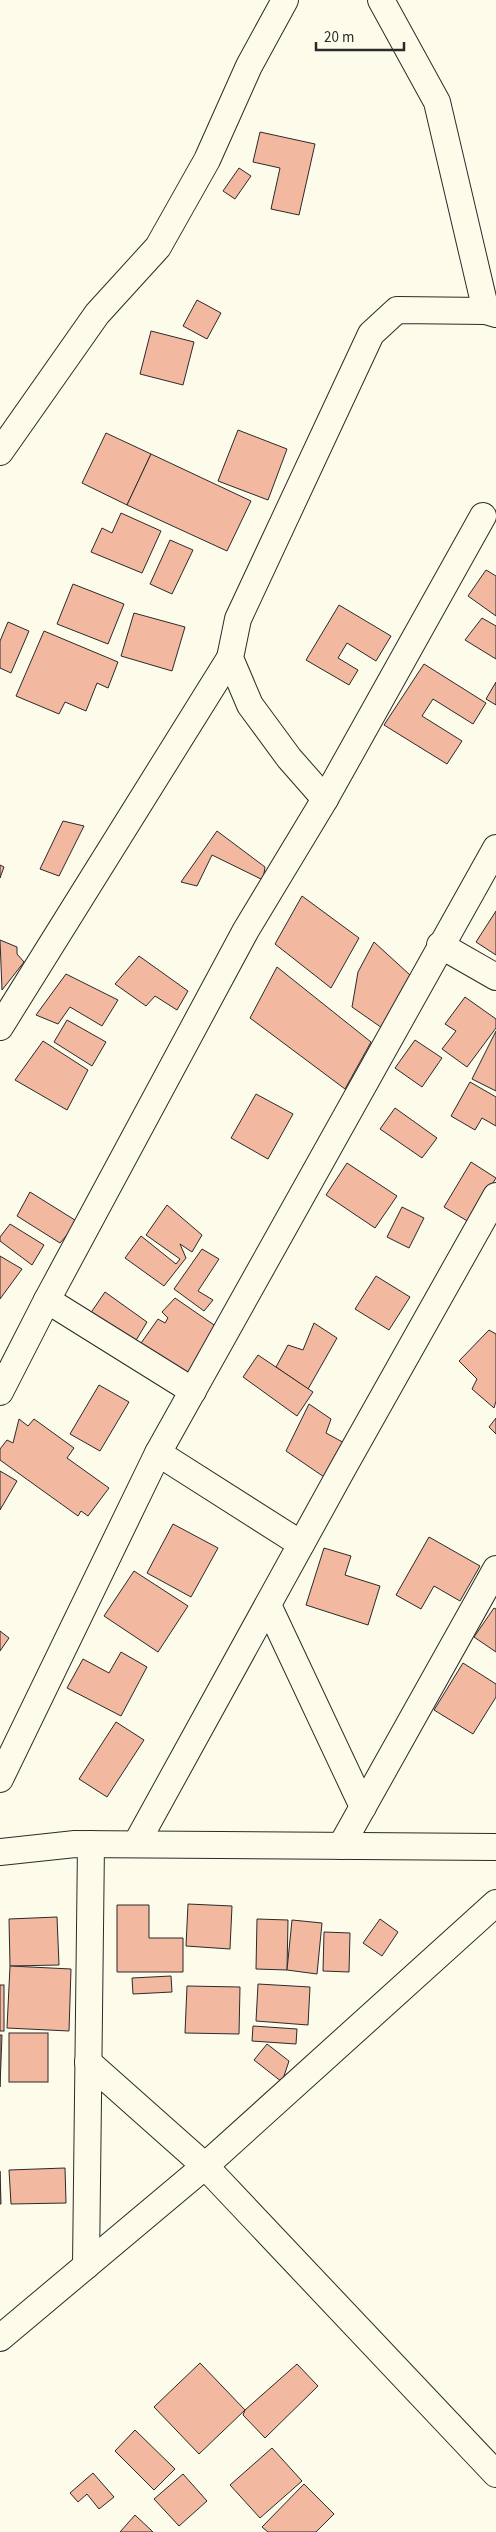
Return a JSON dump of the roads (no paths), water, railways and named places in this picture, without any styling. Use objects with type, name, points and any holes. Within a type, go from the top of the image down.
[{"type":"street","points":[[0,452],[97,314],[158,247],[208,160],[249,66],[285,0]]},
{"type":"street","points":[[0,1028],[230,658],[238,619],[371,334],[397,310],[491,312],[437,102],[381,0]]},
{"type":"street","points":[[0,1392],[47,1300],[246,930],[325,799],[483,516]]},
{"type":"street","points":[[230,658],[250,706],[289,758],[325,799]]},
{"type":"street","points":[[0,1779],[158,1453],[496,848]]},
{"type":"street","points":[[440,946],[496,977]]},
{"type":"street","points":[[136,1844],[496,1196]]},
{"type":"street","points":[[47,1300],[193,1391]]},
{"type":"street","points":[[158,1453],[301,1544]]},
{"type":"street","points":[[341,1846],[496,1569]]},
{"type":"street","points":[[268,1605],[363,1807]]},
{"type":"street","points":[[86,2266],[91,1844]]},
{"type":"street","points":[[0,1852],[91,1844],[496,1847]]},
{"type":"street","points":[[0,2338],[205,2166],[496,1903]]},
{"type":"street","points":[[88,2062],[205,2166],[496,2474]]}]
